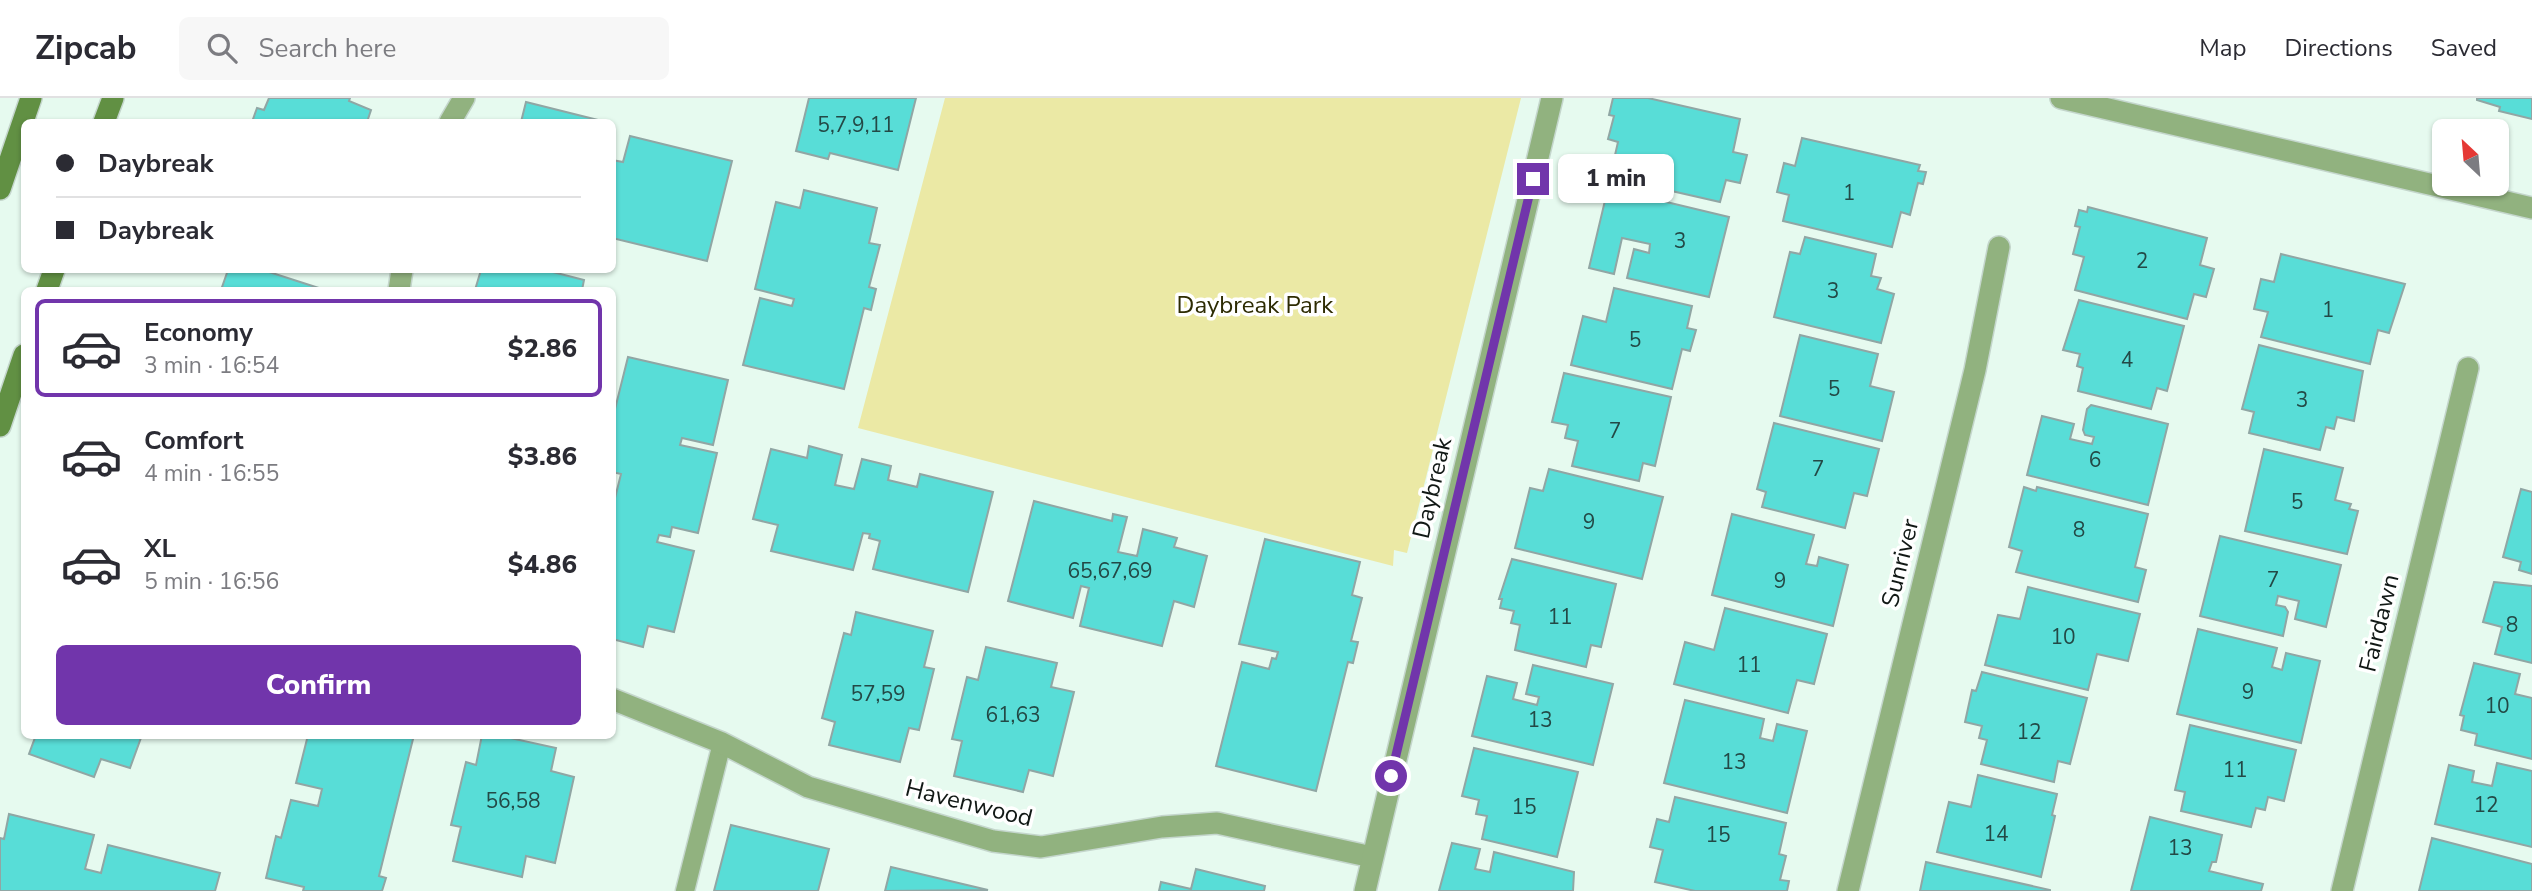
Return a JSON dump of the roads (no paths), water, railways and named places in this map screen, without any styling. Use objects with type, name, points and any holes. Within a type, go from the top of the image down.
[{"type":"main road","points":[[24,119],[31,98]]},
{"type":"main road","points":[[105,119],[113,98]]},
{"type":"main road","points":[[0,189],[21,127]]},
{"type":"main road","points":[[0,426],[21,364]]},
{"type":"street","points":[[452,119],[464,98]]},
{"type":"street","name":"Daybreak","points":[[1365,891],[1552,98]]},
{"type":"street","points":[[2061,98],[2532,208]]},
{"type":"street","name":"Sunriver","points":[[1847,891],[1975,370],[1999,247]]},
{"type":"street","name":"Fairdawn","points":[[2342,891],[2468,368]]},
{"type":"street","name":"Havenwood","points":[[616,701],[722,743],[808,787],[993,841],[1041,848],[1162,827],[1217,823],[1372,858]]},
{"type":"lane","points":[[685,891],[722,743]]},
{"type":"park label","name":"Daybreak Park","points":[[1255,305]]}]
